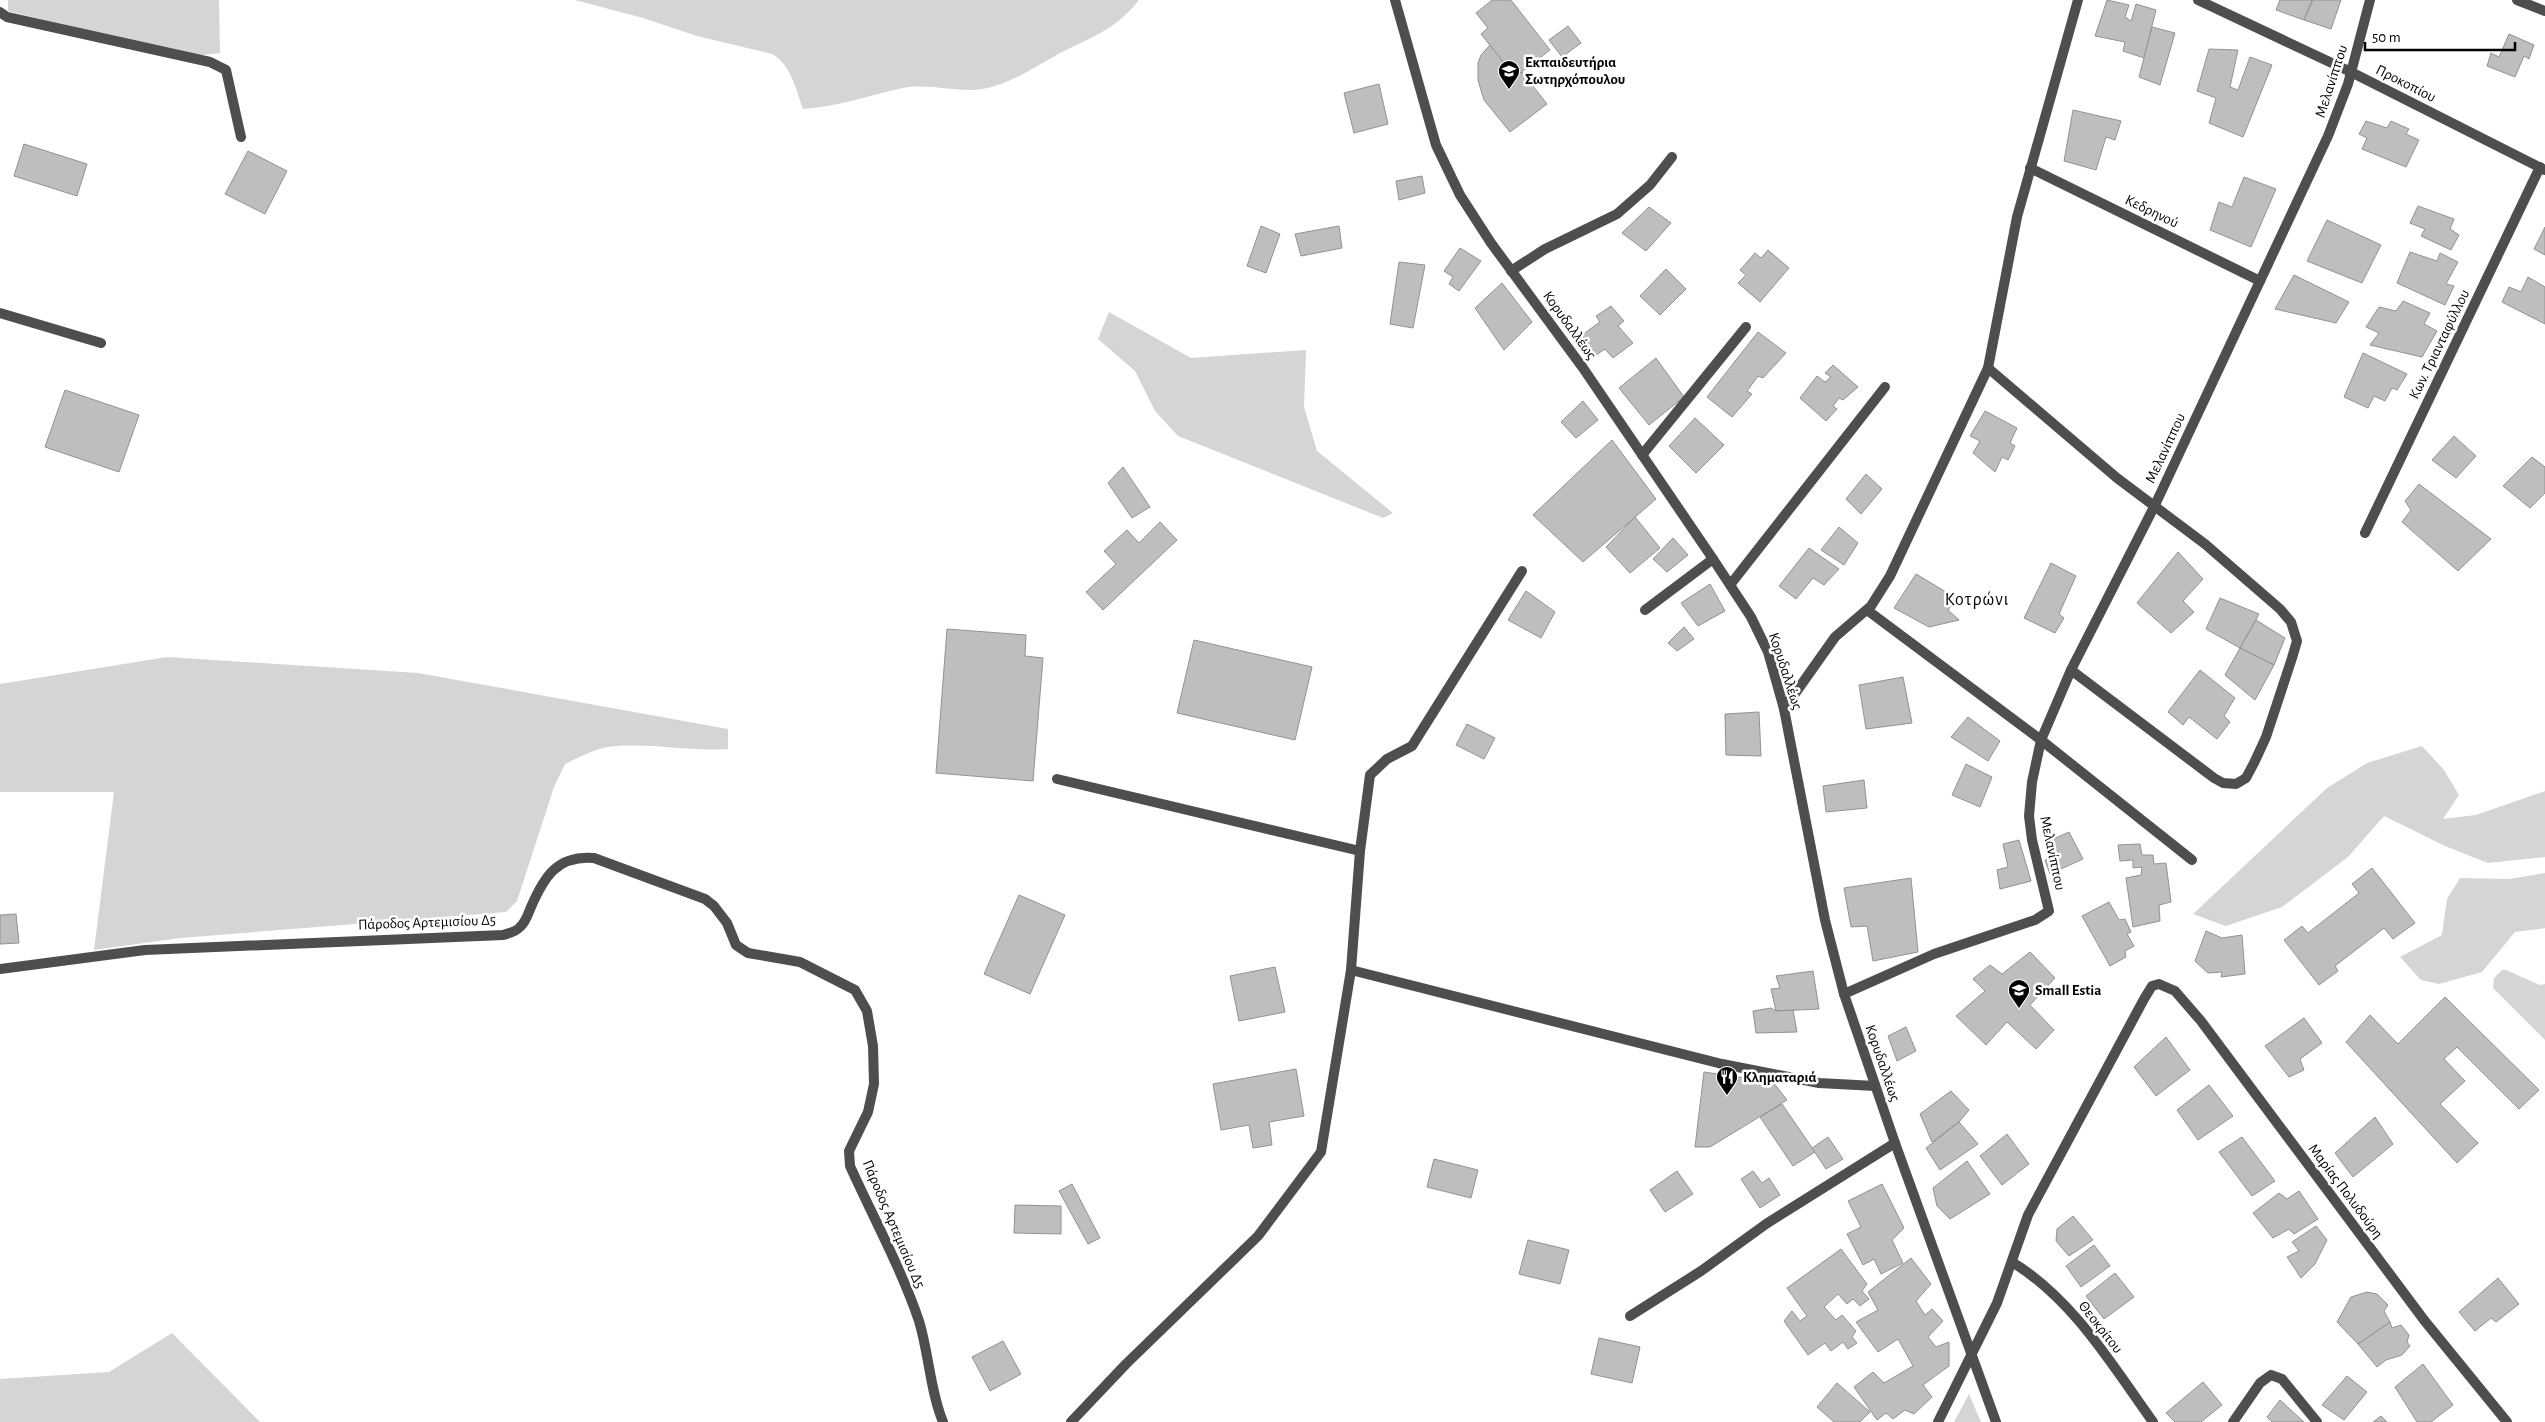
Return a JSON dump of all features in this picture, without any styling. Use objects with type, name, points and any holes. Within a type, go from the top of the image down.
[{"type":"street","name":"Κορυδαλλέως","points":[[1395,0],[1444,166],[1470,212],[1583,368],[1713,559],[1751,617],[1768,652],[1784,709],[1825,920],[1844,994],[1895,1143],[1996,1422]]},
{"type":"street","points":[[1784,709],[1835,637],[1867,610],[1890,576],[1988,368],[2011,243],[2030,168],[2078,0]]},
{"type":"street","name":"Προκοπίου","points":[[2198,0],[2351,72],[2542,169]]},
{"type":"street","name":"Μελανίππου","points":[[1844,994],[1934,954],[2035,920],[2047,914],[2048,902],[2032,840],[2029,816],[2032,782],[2041,740],[2071,670],[2155,505],[2328,136],[2351,72],[2370,0]]},
{"type":"street","points":[[2517,0],[2545,11]]},
{"type":"street","points":[[0,12],[7,17],[210,62],[226,70],[241,137]]},
{"type":"street","points":[[1511,271],[1545,249],[1617,214],[1650,185],[1672,157]]},
{"type":"street","name":"Κεδρηνού","points":[[2030,168],[2260,281]]},
{"type":"street","name":"Κων. Τριανταφύλλου","points":[[2365,533],[2542,169]]},
{"type":"street","points":[[0,313],[102,343]]},
{"type":"street","points":[[1642,455],[1746,327]]},
{"type":"street","points":[[1988,368],[2117,478],[2192,533],[2280,609],[2296,634],[2292,658],[2266,737],[2250,772],[2236,784],[2223,783],[2214,778],[2071,670]]},
{"type":"street","points":[[1730,585],[1885,387]]},
{"type":"street","points":[[1645,610],[1713,559]]},
{"type":"street","points":[[1071,1422],[1126,1364],[1258,1236],[1321,1152],[1351,970],[1360,851],[1370,775],[1387,759],[1412,746],[1522,571]]},
{"type":"street","points":[[1867,610],[2041,740],[2192,860]]},
{"type":"street","points":[[1057,779],[1360,851]]},
{"type":"street","name":"Πάροδος Αρτεμισίου Δ5","points":[[0,969],[105,954],[174,948],[502,935],[513,932],[523,924],[540,887],[551,871],[562,864],[584,858],[594,858],[697,894],[714,906],[727,923],[736,945],[748,953],[800,962],[855,990],[864,1002],[868,1011],[874,1084],[868,1112],[849,1151],[850,1166],[915,1311],[926,1345],[944,1422]]},
{"type":"street","points":[[1351,970],[1722,1064],[1820,1083],[1875,1086]]},
{"type":"street","name":"Μαρίας Πολυδούρη","points":[[2012,1262],[2028,1215],[2150,988],[2157,984],[2165,985],[2175,992],[2201,1021],[2424,1320],[2508,1422]]},
{"type":"street","points":[[1630,1316],[1702,1271],[1766,1224],[1895,1143]]},
{"type":"street","points":[[1938,1422],[1997,1303],[2012,1262]]},
{"type":"street","name":"Θεοκρίτου","points":[[2012,1262],[2037,1278],[2065,1306],[2153,1422]]},
{"type":"street","points":[[2233,1422],[2260,1383],[2271,1375],[2282,1379],[2317,1422]]},
{"type":"shaded area","points":[[8,0],[219,0],[220,53],[195,56],[8,11]]},
{"type":"shaded area","points":[[575,0],[1139,0],[1120,20],[1100,33],[1020,76],[993,87],[973,90],[923,87],[903,88],[829,106],[803,109],[788,71],[784,64],[772,54],[697,36],[643,18]]},
{"type":"shaded area","points":[[1109,312],[1191,358],[1306,350],[1304,407],[1317,451],[1393,513],[1383,518],[1178,436],[1155,411],[1135,371],[1098,339]]},
{"type":"shaded area","points":[[167,657],[418,673],[728,729],[728,749],[608,747],[565,764],[554,787],[517,901],[506,912],[180,938],[94,950],[114,792],[0,792],[0,684]]},
{"type":"shaded area","points":[[2422,746],[2444,770],[2459,795],[2443,819],[2476,815],[2545,791],[2545,857],[2488,863],[2445,846],[2384,816],[2348,857],[2282,907],[2226,926],[2193,914],[2327,788],[2367,763]]},
{"type":"shaded area","points":[[2545,873],[2545,928],[2515,932],[2482,972],[2439,984],[2421,980],[2400,957],[2442,935],[2447,899],[2460,878],[2509,879]]},
{"type":"shaded area","points":[[2502,970],[2540,985],[2545,984],[2545,1040],[2493,988],[2494,978]]},
{"type":"shaded area","points":[[172,1333],[260,1422],[0,1422],[0,1379],[109,1372]]},
{"type":"shaded area","points":[[1969,1394],[1981,1422],[1954,1422]]},
{"type":"building","points":[[1492,0],[1511,0],[1550,50],[1515,77],[1481,34],[1488,28],[1476,13]]},
{"type":"building","points":[[2107,0],[2129,5],[2125,17],[2131,21],[2136,4],[2156,10],[2144,58],[2123,51],[2125,42],[2095,36]]},
{"type":"building","points":[[2280,0],[2312,0],[2304,20],[2276,10]]},
{"type":"building","points":[[2313,0],[2341,0],[2331,29],[2304,20]]},
{"type":"building","points":[[1568,26],[1581,43],[1562,57],[1549,40]]},
{"type":"building","points":[[2152,27],[2175,33],[2160,85],[2139,77]]},
{"type":"building","points":[[2509,34],[2534,45],[2529,59],[2524,56],[2515,77],[2487,66],[2491,53],[2499,57]]},
{"type":"building","points":[[1490,45],[1515,77],[1522,72],[1547,104],[1510,132],[1484,100],[1478,80],[1478,63],[1481,55]]},
{"type":"building","points":[[2209,49],[2238,50],[2230,87],[2238,90],[2250,57],[2272,65],[2243,137],[2209,123],[2216,98],[2197,91]]},
{"type":"building","points":[[1379,84],[1388,124],[1354,133],[1344,93]]},
{"type":"building","points":[[2073,110],[2121,121],[2115,140],[2106,137],[2096,170],[2064,161]]},
{"type":"building","points":[[2366,121],[2387,128],[2391,121],[2409,129],[2406,134],[2419,140],[2406,167],[2362,149],[2367,138],[2359,134]]},
{"type":"building","points":[[24,144],[87,164],[77,196],[14,176]]},
{"type":"building","points":[[248,151],[287,171],[265,214],[225,194]]},
{"type":"building","points":[[1422,176],[1425,193],[1399,200],[1396,181]]},
{"type":"building","points":[[2244,177],[2276,189],[2251,247],[2210,230],[2219,202],[2232,207]]},
{"type":"building","points":[[2418,206],[2454,219],[2450,229],[2459,235],[2451,250],[2421,236],[2425,229],[2410,223]]},
{"type":"building","points":[[1649,207],[1671,223],[1646,251],[1622,233]]},
{"type":"building","points":[[2327,220],[2381,245],[2362,283],[2307,261]]},
{"type":"building","points":[[1261,226],[1280,234],[1266,273],[1247,266]]},
{"type":"building","points":[[1339,226],[1342,248],[1301,256],[1295,234]]},
{"type":"building","points":[[2545,227],[2545,255],[2534,249]]},
{"type":"building","points":[[1460,248],[1481,261],[1459,291],[1449,284],[1453,277],[1444,271]]},
{"type":"building","points":[[1768,250],[1789,268],[1760,302],[1738,283],[1746,275],[1740,270],[1755,253],[1761,258]]},
{"type":"building","points":[[2410,252],[2437,261],[2440,253],[2458,262],[2446,284],[2454,286],[2445,305],[2397,283]]},
{"type":"building","points":[[1399,262],[1425,265],[1413,328],[1390,324]]},
{"type":"building","points":[[1666,269],[1686,289],[1660,315],[1640,296]]},
{"type":"building","points":[[2294,275],[2349,302],[2336,323],[2275,309]]},
{"type":"building","points":[[2528,277],[2545,287],[2545,324],[2502,302],[2509,287],[2521,292]]},
{"type":"building","points":[[1502,283],[1532,322],[1504,350],[1475,308]]},
{"type":"building","points":[[2403,301],[2430,313],[2424,324],[2437,331],[2422,357],[2370,345],[2379,333],[2366,327],[2379,307],[2396,311]]},
{"type":"building","points":[[1611,306],[1624,321],[1618,326],[1633,343],[1613,358],[1605,349],[1596,355],[1582,335],[1600,322],[1596,316]]},
{"type":"building","points":[[1758,332],[1786,353],[1763,378],[1758,376],[1747,391],[1752,394],[1732,417],[1707,397]]},
{"type":"building","points":[[2363,353],[2407,374],[2397,390],[2392,388],[2385,401],[2374,396],[2368,408],[2344,397]]},
{"type":"building","points":[[1656,358],[1684,397],[1649,425],[1619,388]]},
{"type":"building","points":[[1833,365],[1858,387],[1843,400],[1839,398],[1833,406],[1837,409],[1826,421],[1800,398],[1817,376],[1825,382],[1831,377],[1825,373]]},
{"type":"building","points":[[65,390],[139,415],[119,472],[45,447]]},
{"type":"building","points":[[1583,401],[1598,420],[1576,438],[1561,422]]},
{"type":"building","points":[[1985,411],[2017,428],[2010,443],[2015,446],[2008,460],[2002,457],[1995,472],[1973,453],[1980,441],[1970,436]]},
{"type":"building","points":[[1695,418],[1724,445],[1696,473],[1669,446]]},
{"type":"building","points":[[2454,436],[2476,456],[2456,478],[2432,460]]},
{"type":"building","points":[[1612,440],[1656,499],[1583,562],[1533,515]]},
{"type":"building","points":[[2532,457],[2545,467],[2545,493],[2530,508],[2503,486]]},
{"type":"building","points":[[1123,467],[1150,507],[1132,518],[1108,483]]},
{"type":"building","points":[[1866,474],[1882,489],[1861,514],[1846,499]]},
{"type":"building","points":[[2419,484],[2491,539],[2458,571],[2402,522],[2411,510],[2405,501]]},
{"type":"building","points":[[1635,517],[1660,548],[1630,573],[1606,547]]},
{"type":"building","points":[[1160,522],[1177,540],[1103,610],[1086,592],[1116,564],[1104,551],[1127,530],[1139,543]]},
{"type":"building","points":[[1839,527],[1858,543],[1844,565],[1821,550]]},
{"type":"building","points":[[1673,538],[1688,555],[1667,572],[1653,559]]},
{"type":"building","points":[[1809,548],[1839,569],[1824,585],[1813,578],[1796,599],[1779,586]]},
{"type":"building","points":[[2178,552],[2203,579],[2183,601],[2194,612],[2171,633],[2137,603]]},
{"type":"building","points":[[2051,563],[2076,576],[2059,614],[2064,618],[2055,633],[2024,618]]},
{"type":"building","points":[[1916,574],[1956,598],[1948,610],[1959,620],[1929,627],[1894,608]]},
{"type":"building","points":[[1710,584],[1725,611],[1698,626],[1681,603]]},
{"type":"building","points":[[1526,591],[1555,612],[1541,638],[1508,620]]},
{"type":"building","points":[[2220,598],[2259,614],[2240,648],[2206,629]]},
{"type":"building","points":[[2256,620],[2285,638],[2274,665],[2240,648]]},
{"type":"building","points":[[1684,627],[1694,639],[1677,651],[1668,643]]},
{"type":"building","points":[[947,629],[1026,635],[1025,656],[1043,658],[1033,781],[936,773]]},
{"type":"building","points":[[1194,640],[1312,667],[1295,740],[1177,713]]},
{"type":"building","points":[[2240,648],[2274,665],[2255,700],[2225,675]]},
{"type":"building","points":[[2200,670],[2235,698],[2224,716],[2230,722],[2217,739],[2189,717],[2183,725],[2168,712]]},
{"type":"building","points":[[1903,677],[1912,723],[1866,729],[1859,685]]},
{"type":"building","points":[[1759,712],[1761,756],[1726,755],[1725,714]]},
{"type":"building","points":[[1968,717],[2000,741],[1988,761],[1951,737]]},
{"type":"building","points":[[1467,724],[1495,738],[1484,759],[1456,745]]},
{"type":"building","points":[[1966,764],[1992,777],[1980,807],[1952,795]]},
{"type":"building","points":[[1864,780],[1867,808],[1826,812],[1823,786]]},
{"type":"building","points":[[2069,832],[2083,859],[2050,874],[2045,860],[2060,856],[2051,840]]},
{"type":"building","points":[[2019,840],[2031,881],[2000,889],[1997,870],[2008,867],[2003,844]]},
{"type":"building","points":[[2140,844],[2142,855],[2153,855],[2154,864],[2166,863],[2171,902],[2159,905],[2160,921],[2133,927],[2126,878],[2141,875],[2142,867],[2133,868],[2133,860],[2120,861],[2118,845]]},
{"type":"building","points":[[2372,868],[2415,923],[2393,939],[2384,928],[2335,966],[2338,971],[2319,985],[2284,940],[2302,926],[2308,933],[2359,893],[2352,884]]},
{"type":"building","points":[[1911,878],[1918,952],[1873,961],[1867,926],[1851,927],[1844,888]]},
{"type":"building","points":[[1019,895],[1065,915],[1030,994],[984,974]]},
{"type":"building","points":[[2109,902],[2119,920],[2125,919],[2131,932],[2127,934],[2134,946],[2125,951],[2126,957],[2110,966],[2082,916]]},
{"type":"building","points":[[16,914],[19,943],[0,944],[0,915]]},
{"type":"building","points":[[2206,931],[2222,938],[2242,935],[2245,974],[2221,977],[2222,972],[2208,973],[2195,961]]},
{"type":"building","points":[[2030,952],[2055,978],[2030,1005],[2054,1030],[2036,1049],[2007,1022],[1986,1045],[1956,1016],[1985,991],[1973,979],[1990,965],[2002,974]]},
{"type":"building","points":[[1275,967],[1285,1012],[1239,1021],[1230,976]]},
{"type":"building","points":[[1813,971],[1819,1009],[1776,1011],[1771,989],[1780,988],[1776,976]]},
{"type":"building","points":[[2445,997],[2539,1090],[2519,1109],[2457,1047],[2444,1059],[2465,1081],[2440,1104],[2478,1143],[2457,1163],[2346,1042],[2370,1015],[2398,1044]]},
{"type":"building","points":[[1771,1008],[1776,1011],[1793,1010],[1797,1032],[1756,1033],[1753,1011]]},
{"type":"building","points":[[2304,1018],[2322,1043],[2300,1059],[2304,1070],[2289,1077],[2265,1046]]},
{"type":"building","points":[[1906,1027],[1916,1051],[1897,1061],[1888,1036]]},
{"type":"building","points":[[2166,1037],[2190,1070],[2156,1096],[2134,1067]]},
{"type":"building","points":[[1296,1069],[1304,1116],[1269,1122],[1272,1145],[1253,1148],[1249,1125],[1221,1130],[1213,1084]]},
{"type":"building","points":[[1704,1072],[1773,1082],[1787,1100],[1710,1147],[1695,1147]]},
{"type":"building","points":[[2209,1085],[2233,1116],[2198,1140],[2177,1110]]},
{"type":"building","points":[[1951,1091],[1969,1110],[1959,1122],[1932,1142],[1920,1114]]},
{"type":"building","points":[[1782,1104],[1815,1152],[1793,1166],[1760,1117]]},
{"type":"building","points":[[2375,1117],[2393,1144],[2353,1177],[2335,1153]]},
{"type":"building","points":[[1959,1122],[1978,1144],[1940,1170],[1926,1148]]},
{"type":"building","points":[[2007,1134],[2029,1164],[2002,1185],[1980,1156]]},
{"type":"building","points":[[1828,1137],[1843,1159],[1826,1169],[1812,1148]]},
{"type":"building","points":[[2242,1137],[2275,1181],[2252,1196],[2219,1152]]},
{"type":"building","points":[[1434,1159],[1478,1170],[1471,1198],[1427,1187]]},
{"type":"building","points":[[1967,1161],[1990,1194],[1950,1219],[1937,1206],[1933,1188]]},
{"type":"building","points":[[1677,1171],[1693,1194],[1665,1212],[1650,1190]]},
{"type":"building","points":[[1753,1171],[1762,1183],[1769,1178],[1780,1195],[1760,1208],[1741,1179]]},
{"type":"building","points":[[1072,1184],[1100,1238],[1088,1244],[1059,1191]]},
{"type":"building","points":[[1882,1184],[1904,1228],[1892,1240],[1903,1263],[1881,1274],[1874,1259],[1863,1265],[1847,1234],[1861,1227],[1848,1201]]},
{"type":"building","points":[[2299,1191],[2318,1219],[2294,1234],[2289,1229],[2273,1238],[2253,1213],[2279,1193],[2287,1199]]},
{"type":"building","points":[[1015,1205],[1061,1206],[1061,1234],[1014,1233]]},
{"type":"building","points":[[2073,1216],[2093,1240],[2069,1256],[2056,1241],[2057,1229]]},
{"type":"building","points":[[2316,1226],[2327,1240],[2315,1264],[2301,1278],[2287,1257],[2299,1251],[2292,1242]]},
{"type":"building","points":[[1528,1240],[1569,1250],[1560,1284],[1519,1274]]},
{"type":"building","points":[[2094,1245],[2110,1266],[2081,1287],[2066,1266]]},
{"type":"building","points":[[1841,1249],[1867,1284],[1862,1291],[1869,1299],[1860,1306],[1853,1299],[1847,1304],[1838,1294],[1824,1307],[1836,1320],[1842,1315],[1856,1331],[1852,1337],[1857,1343],[1848,1349],[1843,1342],[1831,1351],[1825,1343],[1808,1355],[1784,1321],[1792,1311],[1800,1321],[1807,1316],[1787,1288]]},
{"type":"building","points":[[1911,1258],[1931,1284],[1916,1301],[1925,1315],[1932,1309],[1943,1321],[1928,1337],[1936,1347],[1949,1342],[1949,1366],[1923,1385],[1932,1397],[1914,1414],[1905,1410],[1893,1419],[1886,1413],[1877,1420],[1854,1387],[1873,1372],[1884,1383],[1913,1366],[1898,1339],[1878,1352],[1856,1322],[1878,1310],[1868,1292]]},
{"type":"building","points":[[2115,1273],[2134,1297],[2104,1319],[2086,1296]]},
{"type":"building","points":[[2498,1278],[2519,1304],[2496,1322],[2491,1318],[2475,1331],[2459,1312]]},
{"type":"building","points":[[2367,1292],[2377,1294],[2388,1305],[2384,1311],[2390,1322],[2358,1344],[2337,1322],[2351,1297]]},
{"type":"building","points":[[2390,1322],[2392,1328],[2401,1325],[2409,1335],[2407,1342],[2410,1346],[2402,1355],[2386,1360],[2377,1367],[2358,1344]]},
{"type":"building","points":[[1599,1338],[1640,1347],[1632,1383],[1591,1374]]},
{"type":"building","points":[[1003,1341],[1021,1374],[990,1391],[972,1357]]},
{"type":"building","points":[[2423,1364],[2453,1405],[2431,1422],[2417,1422],[2395,1387]]},
{"type":"building","points":[[2347,1376],[2367,1392],[2344,1420],[2322,1405]]},
{"type":"building","points":[[2203,1382],[2222,1405],[2201,1422],[2175,1422],[2166,1413]]},
{"type":"building","points":[[1837,1383],[1870,1412],[1860,1422],[1834,1422],[1817,1407]]},
{"type":"building","points":[[2280,1400],[2304,1422],[2272,1422],[2267,1417]]},
{"type":"building","points":[[2381,1416],[2387,1422],[2373,1422]]},
{"type":"place","name":"Εκπαιδευτήρια Σωτηρχόπουλου","points":[[1509,90]]},
{"type":"place","name":"Small Estia","points":[[2019,1009]]},
{"type":"place","name":"Κληματαριά","points":[[1727,1096]]},
{"type":"district","name":"Κοτρώνι","points":[[1977,599]]}]
